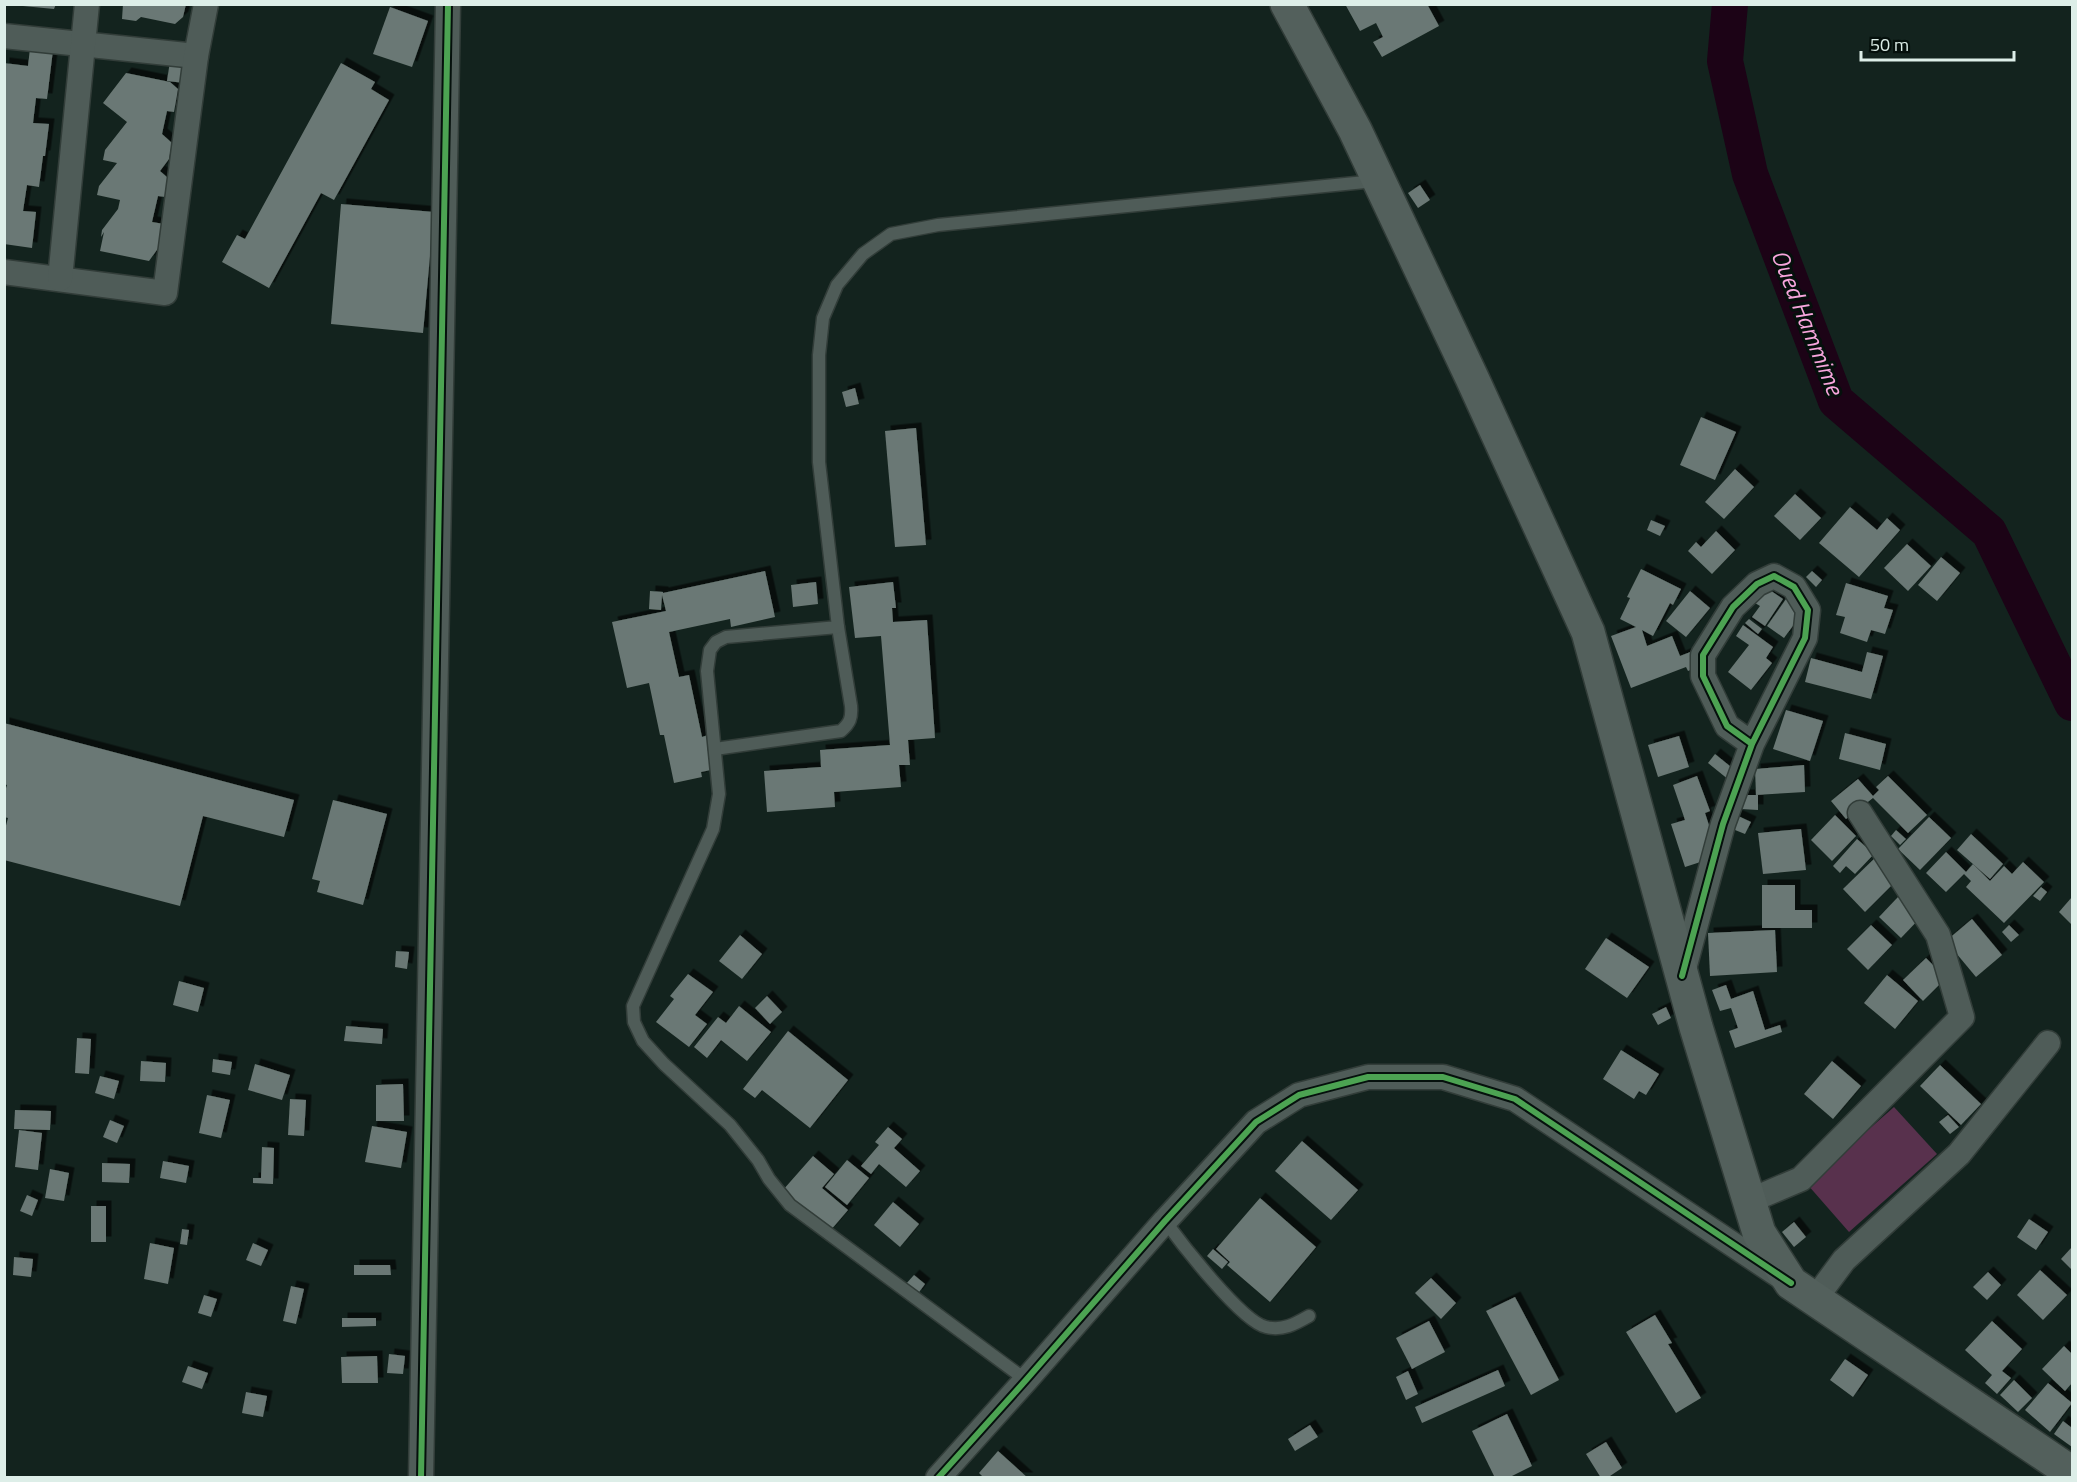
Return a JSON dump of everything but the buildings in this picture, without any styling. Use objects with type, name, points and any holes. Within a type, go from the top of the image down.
[{"type":"main road","points":[[1287,4],[1355,130],[1588,632],[1682,976],[1759,1233],[1803,1291],[2073,1473]]},
{"type":"street","points":[[60,279],[87,4]]},
{"type":"street","points":[[4,272],[165,293],[196,56],[206,4]]},
{"type":"street","points":[[421,1478],[448,4]]},
{"type":"street","points":[[4,36],[196,56]]},
{"type":"street","points":[[1682,976],[1723,824],[1752,744],[1805,638],[1808,610],[1794,587],[1774,576],[1757,584],[1733,607],[1703,655],[1702,676],[1727,726],[1752,744]]},
{"type":"street","points":[[1749,1202],[1801,1179],[1962,1017],[1938,935],[1860,813]]},
{"type":"street","points":[[938,1478],[1165,1221],[1256,1122],[1299,1095],[1368,1077],[1443,1077],[1515,1099],[1803,1291],[1844,1260],[1959,1154],[2049,1043]]},
{"type":"lane","points":[[715,749],[841,731],[852,716],[838,627],[819,462],[819,355],[823,318],[837,285],[863,254],[891,234],[938,225],[1378,181]]},
{"type":"lane","points":[[838,627],[726,637],[716,642],[710,650],[707,671],[719,794],[713,829],[633,1006],[634,1022],[643,1041],[664,1065],[730,1125],[790,1205],[1026,1380]]},
{"type":"lane","points":[[1165,1221],[1183,1247],[1244,1314],[1265,1327],[1288,1328],[1309,1316]]},
{"type":"shaded area","points":[[1894,1107],[1937,1154],[1849,1232],[1807,1184]]},
{"type":"waterway","name":"Oued Hammime","points":[[1730,4],[1725,61],[1750,174],[1836,401],[1989,532],[2072,703]]},
{"type":"cycle path","points":[[421,1478],[448,4]]},
{"type":"cycle path","points":[[1682,976],[1723,824],[1752,744],[1805,638],[1808,610],[1794,587],[1774,576],[1757,584],[1733,607],[1703,655],[1703,676],[1727,726],[1752,744]]},
{"type":"cycle path","points":[[938,1478],[1165,1221],[1256,1122],[1299,1095],[1368,1077],[1443,1077],[1515,1099],[1791,1283]]}]
